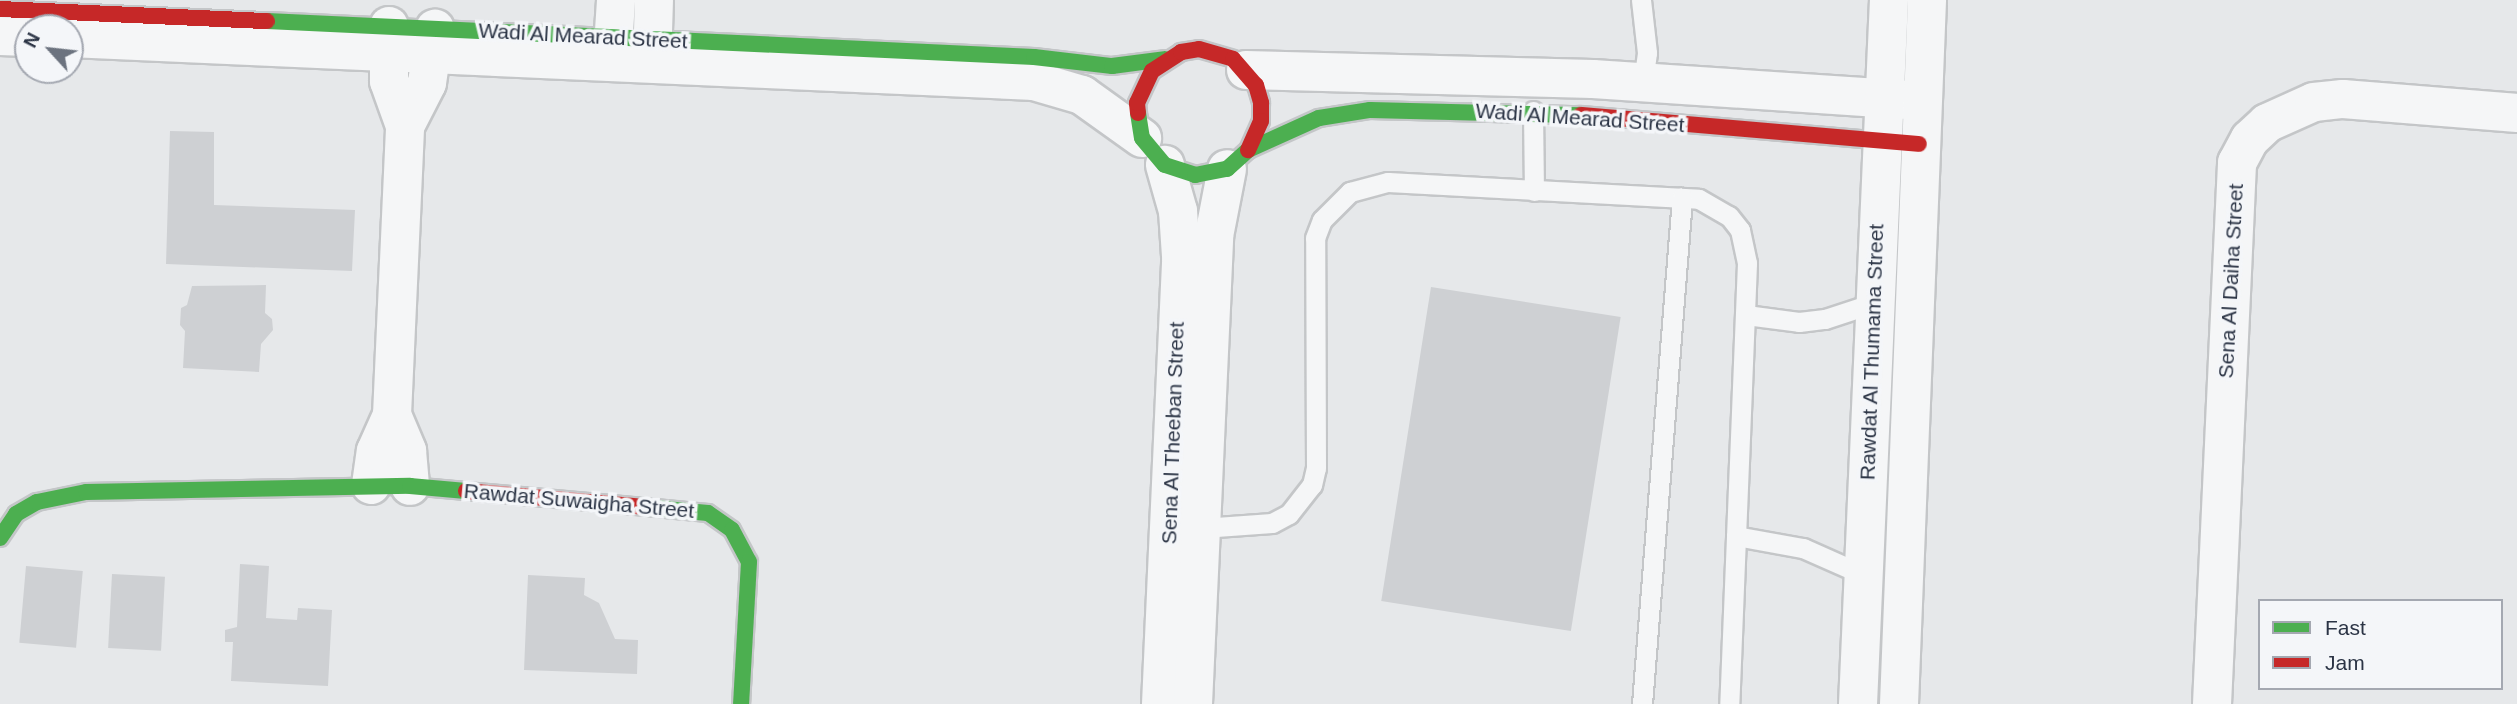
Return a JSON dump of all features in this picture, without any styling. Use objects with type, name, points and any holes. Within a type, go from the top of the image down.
[{"type":"street","points":[[613,49],[616,0]]},
{"type":"street","points":[[652,51],[654,0]]},
{"type":"street","name":"Rawdat Al Thumama Street","points":[[1858,704],[1889,0]]},
{"type":"street","name":"Rawdat Al Thumama Street","points":[[1899,704],[1919,144],[1927,0]]},
{"type":"street","name":"Wadi Al Mearad Street","points":[[0,9],[388,38],[652,51],[1034,81],[1082,95],[1153,152],[1195,174],[1238,159],[1287,131],[1345,111],[1533,111],[1592,98],[1643,82],[1923,101]]},
{"type":"street","name":"Wadi Al Mearad Street","points":[[84,38],[388,38]]},
{"type":"street","points":[[371,485],[376,451],[392,415],[405,126],[389,81],[388,38]]},
{"type":"street","points":[[405,126],[427,83],[434,40]]},
{"type":"street","name":"Wadi Al Mearad Street","points":[[652,51],[1034,57],[1112,66],[1165,59],[1199,49],[1216,51],[1246,70],[1592,98],[1881,141],[1919,144]]},
{"type":"street","points":[[1153,152],[1137,103],[1142,86],[1165,59]]},
{"type":"street","points":[[1238,159],[1261,121],[1261,103],[1246,70]]},
{"type":"street","name":"Sena Al Daiha Street","points":[[2212,704],[2237,163],[2250,139],[2267,122],[2314,102],[2343,99],[2517,113]]},
{"type":"street","name":"Sena Al Theeban Street","points":[[1153,152],[1178,211],[1181,256],[1161,704]]},
{"type":"street","name":"Sena Al Theeban Street","points":[[1192,704],[1214,236],[1238,159]]},
{"type":"street","points":[[392,415],[407,451],[410,486]]},
{"type":"street","name":"Rawdat Suwaigha Street","points":[[0,538],[16,514],[59,494],[371,485],[688,509],[720,519],[743,545],[749,562],[741,704]]},
{"type":"lane","points":[[1641,0],[1647,52],[1643,82]]},
{"type":"lane","points":[[1533,111],[1534,191]]},
{"type":"lane","points":[[1202,527],[1272,523],[1289,514],[1312,485],[1316,468],[1315,238],[1334,204],[1368,184],[1388,182],[1682,198],[1715,206],[1740,230],[1747,263],[1729,704]]},
{"type":"lane","points":[[1642,704],[1682,198]]},
{"type":"lane","points":[[1746,316],[1799,322],[1825,319],[1874,303]]},
{"type":"lane","points":[[1736,537],[1803,548],[1864,575]]},
{"type":"building","points":[[170,131],[214,132],[214,205],[355,210],[352,271],[166,264]]},
{"type":"building","points":[[266,285],[265,313],[272,319],[273,330],[261,344],[259,372],[183,368],[185,331],[180,325],[181,308],[187,305],[192,286]]},
{"type":"building","points":[[1431,287],[1621,317],[1571,631],[1381,601]]},
{"type":"building","points":[[240,564],[269,566],[266,618],[297,620],[298,608],[332,610],[328,686],[231,681],[233,642],[225,642],[225,630],[237,627]]},
{"type":"building","points":[[26,566],[83,571],[76,648],[19,643]]},
{"type":"building","points":[[112,574],[165,577],[161,651],[108,648]]},
{"type":"building","points":[[528,575],[585,578],[584,595],[599,603],[615,639],[638,640],[637,674],[524,670]]},
{"type":"traffic: fast","points":[[267,21],[1034,57],[1112,66],[1165,59]]},
{"type":"traffic: fast","points":[[1138,113],[1142,138],[1165,165],[1195,175],[1227,169],[1248,150],[1319,118],[1370,110],[1581,115]]},
{"type":"traffic: fast","points":[[0,538],[16,514],[37,502],[86,492],[410,486],[466,491]]},
{"type":"traffic: fast","points":[[655,508],[708,513],[732,530],[749,562],[741,704]]},
{"type":"traffic: jam","points":[[0,9],[267,21]]},
{"type":"traffic: jam","points":[[1138,113],[1137,103],[1152,71],[1181,52],[1199,49],[1233,59],[1256,85],[1261,103],[1261,121],[1248,150]]},
{"type":"traffic: jam","points":[[1581,115],[1919,144]]},
{"type":"traffic: jam","points":[[466,491],[655,508]]}]
